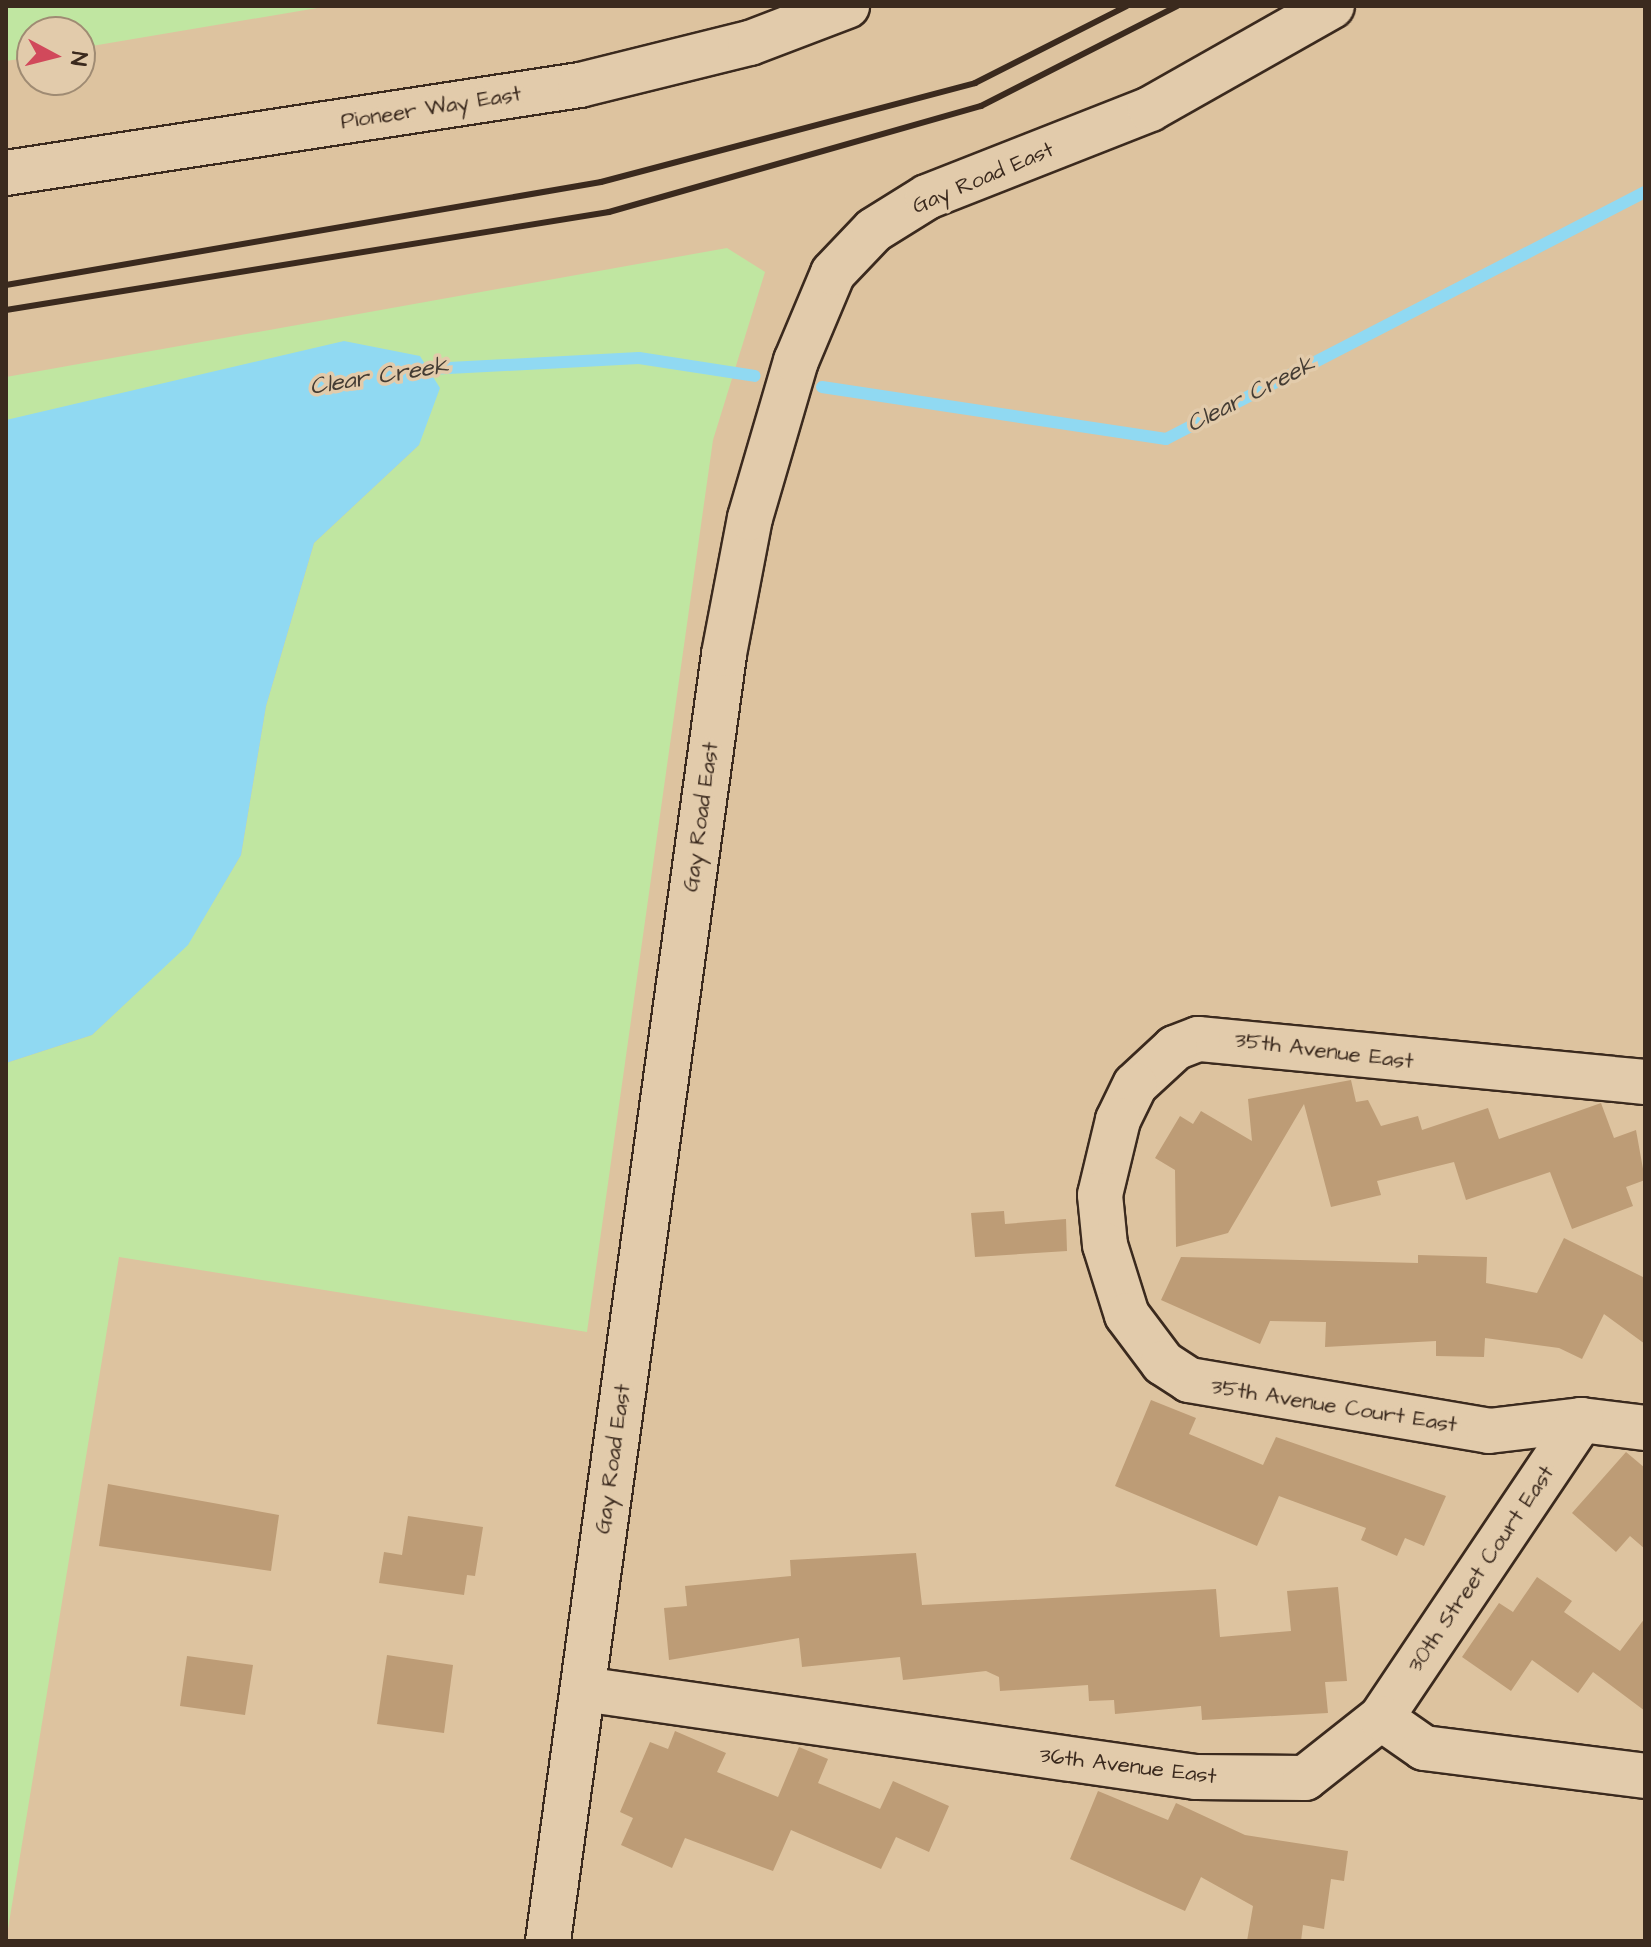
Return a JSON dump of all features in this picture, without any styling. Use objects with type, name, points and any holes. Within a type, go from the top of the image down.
[{"type":"street","name":"Pioneer Way East","points":[[6,173],[580,85],[750,43],[847,6]]},
{"type":"street","name":"Gay Road East","points":[[548,1941],[724,654],[772,429],[833,273],[853,245],[927,197],[1150,109],[1332,6]]},
{"type":"street","name":"35th Avenue East","points":[[1100,1195],[1118,1120],[1135,1085],[1175,1048],[1198,1039],[1645,1082]]},
{"type":"street","name":"35th Avenue Court East","points":[[1100,1195],[1105,1245],[1127,1315],[1163,1363],[1189,1380],[1489,1431],[1581,1420],[1645,1428]]},
{"type":"street","name":"30th Street Court East","points":[[1381,1718],[1581,1420]]},
{"type":"street","name":"36th Avenue East","points":[[583,1689],[1196,1777],[1269,1780],[1305,1778],[1381,1718]]},
{"type":"street","points":[[1381,1718],[1424,1748],[1645,1776]]},
{"type":"green space","points":[[6,6],[329,6],[96,45],[96,16],[16,16],[16,59],[6,61]]},
{"type":"green space","points":[[727,248],[765,272],[713,440],[587,1332],[119,1257],[6,1941],[6,1063],[92,1035],[188,944],[241,855],[266,706],[314,543],[419,445],[6,420],[6,377]]},
{"type":"water","points":[[344,341],[420,356],[440,388],[419,445],[314,543],[266,706],[241,855],[188,945],[92,1035],[6,1063],[6,420]]},
{"type":"building","points":[[1351,1080],[1356,1102],[1368,1100],[1381,1126],[1418,1116],[1422,1130],[1488,1108],[1499,1139],[1601,1103],[1614,1138],[1636,1130],[1645,1180],[1626,1187],[1633,1206],[1572,1229],[1550,1172],[1466,1200],[1454,1162],[1377,1181],[1381,1195],[1331,1207],[1304,1104],[1228,1233],[1176,1247],[1175,1170],[1155,1158],[1180,1116],[1193,1124],[1201,1111],[1252,1141],[1248,1099]]},
{"type":"building","points":[[1004,1211],[1005,1224],[1066,1219],[1067,1251],[975,1257],[971,1213]]},
{"type":"building","points":[[1564,1238],[1645,1278],[1645,1344],[1604,1314],[1582,1359],[1559,1348],[1485,1338],[1484,1357],[1436,1356],[1436,1341],[1325,1347],[1326,1322],[1270,1321],[1260,1344],[1161,1300],[1181,1257],[1418,1263],[1418,1255],[1487,1257],[1486,1283],[1537,1293]]},
{"type":"building","points":[[1151,1400],[1196,1418],[1189,1434],[1263,1465],[1276,1437],[1446,1496],[1424,1546],[1405,1538],[1397,1556],[1361,1540],[1366,1528],[1279,1496],[1257,1546],[1115,1486]]},
{"type":"building","points":[[1626,1452],[1645,1468],[1645,1549],[1630,1536],[1616,1552],[1572,1513]]},
{"type":"building","points":[[108,1484],[279,1515],[271,1571],[99,1546]]},
{"type":"building","points":[[408,1516],[483,1527],[475,1576],[467,1575],[464,1595],[379,1583],[384,1552],[402,1555]]},
{"type":"building","points":[[916,1553],[922,1605],[1216,1589],[1220,1637],[1291,1631],[1287,1591],[1338,1587],[1347,1681],[1325,1682],[1328,1713],[1202,1720],[1201,1706],[1115,1714],[1114,1700],[1089,1701],[1088,1685],[1000,1691],[999,1677],[986,1671],[903,1680],[900,1657],[802,1667],[799,1638],[669,1660],[664,1608],[687,1606],[685,1586],[791,1576],[790,1560]]},
{"type":"building","points":[[1537,1577],[1572,1601],[1564,1612],[1620,1651],[1645,1618],[1645,1711],[1593,1672],[1578,1693],[1532,1660],[1511,1691],[1462,1657],[1499,1603],[1513,1612]]},
{"type":"building","points":[[387,1655],[453,1665],[444,1733],[377,1724]]},
{"type":"building","points":[[187,1656],[253,1665],[245,1715],[180,1706]]},
{"type":"building","points":[[675,1731],[726,1753],[717,1772],[778,1797],[799,1747],[828,1759],[818,1783],[880,1809],[893,1781],[949,1806],[929,1852],[896,1837],[881,1869],[791,1830],[773,1871],[685,1838],[672,1868],[621,1845],[633,1818],[620,1812],[650,1742],[668,1749]]},
{"type":"building","points":[[1098,1791],[1168,1820],[1176,1803],[1245,1835],[1348,1851],[1344,1881],[1331,1879],[1324,1929],[1303,1925],[1301,1941],[1247,1941],[1253,1906],[1201,1877],[1185,1911],[1070,1859]]},
{"type":"waterway","name":"Clear Creek","points":[[822,387],[1166,439],[1645,192]]},
{"type":"waterway","name":"Clear Creek","points":[[411,370],[639,358],[755,376]]},
{"type":"railway","points":[[6,285],[601,182],[975,83],[1127,6]]},
{"type":"railway","points":[[6,310],[609,212],[981,106],[1177,6]]}]
